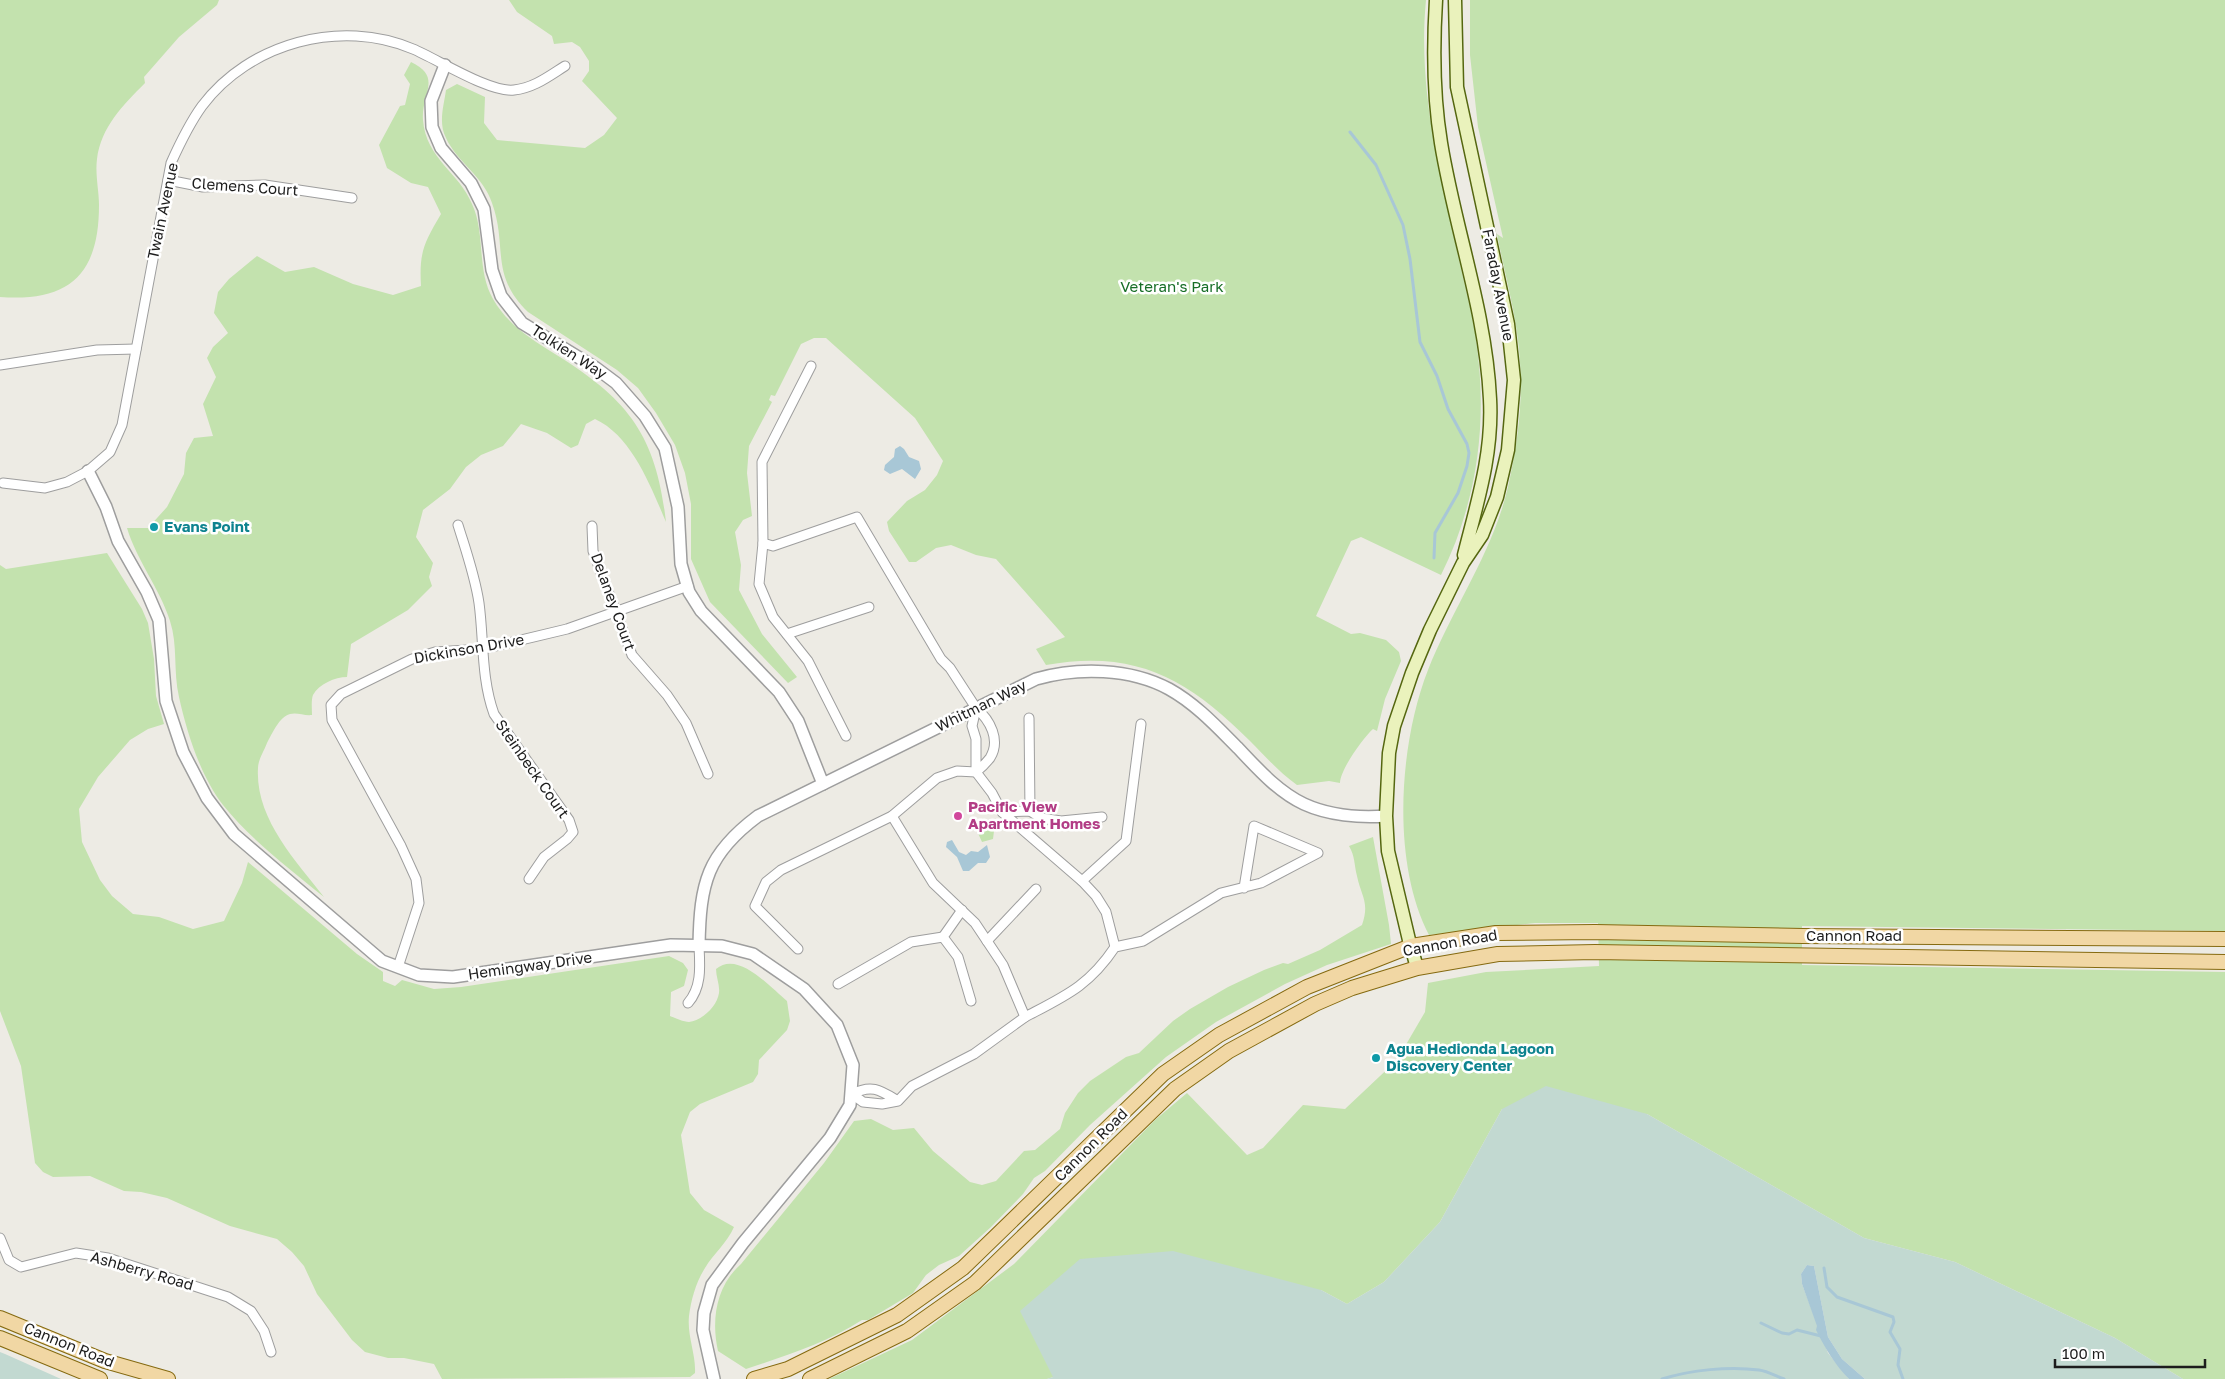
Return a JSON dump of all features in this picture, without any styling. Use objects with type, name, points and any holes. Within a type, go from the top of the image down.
[{"type":"main road","name":"Faraday Avenue","points":[[1436,0],[1433,48],[1434,97],[1441,144],[1483,336],[1490,401],[1487,464],[1463,563]]},
{"type":"main road","name":"Faraday Avenue","points":[[1417,968],[1388,851],[1386,816],[1389,753],[1401,703],[1430,630],[1463,563],[1482,536],[1497,497],[1508,450],[1514,380],[1508,324],[1457,87],[1455,0]]},
{"type":"main road","name":"Cannon Road","points":[[754,1379],[788,1369],[897,1315],[963,1268],[1163,1074],[1219,1035],[1307,987],[1410,943],[1496,933],[1595,932],[1803,936],[2225,939]]},
{"type":"main road","name":"Cannon Road","points":[[810,1379],[907,1331],[975,1283],[1175,1089],[1229,1050],[1315,1004],[1352,988],[1417,968],[1498,954],[1595,952],[2225,962]]},
{"type":"main road","name":"Cannon Road","points":[[0,1318],[105,1361],[168,1379]]},
{"type":"main road","name":"Cannon Road","points":[[0,1338],[100,1379]]},
{"type":"street","name":"Twain Avenue","points":[[3,483],[44,488],[66,482],[88,471],[110,452],[122,424],[171,163],[189,125],[216,91],[241,69],[296,41],[342,36],[385,40],[412,48],[479,82],[513,91],[537,84],[565,66]]},
{"type":"street","name":"Tolkien Way","points":[[445,65],[431,101],[432,127],[441,148],[471,183],[484,209],[492,270],[501,296],[522,322],[616,383],[645,416],[665,448],[678,508],[681,564],[688,586],[701,611],[779,692],[798,721],[823,784]]},
{"type":"street","name":"Clemens Court","points":[[168,180],[203,187],[265,185],[352,198]]},
{"type":"street","points":[[0,366],[97,350],[136,349]]},
{"type":"street","points":[[811,366],[762,462],[763,543],[759,584],[773,617],[808,661],[846,736]]},
{"type":"street","name":"Hemingway Drive","points":[[88,471],[106,507],[118,542],[147,592],[159,620],[166,701],[183,752],[207,798],[234,834],[382,961],[419,974],[453,977],[671,945],[722,946],[753,954],[804,989],[837,1024],[853,1064],[850,1105],[830,1138],[743,1243],[712,1286],[704,1313],[703,1330],[714,1379]]},
{"type":"street","points":[[763,543],[773,546],[857,517],[941,659],[950,668],[976,708],[988,718],[994,742],[991,757],[976,772],[956,771],[937,778],[892,816],[781,870],[766,882],[754,906],[798,949]]},
{"type":"street","name":"Steinbeck Court","points":[[458,525],[472,569],[479,604],[488,696],[494,714],[569,820],[572,832],[567,839],[544,857],[529,879]]},
{"type":"street","name":"Delaney Court","points":[[592,526],[593,551],[632,656],[667,695],[686,723],[708,774]]},
{"type":"street","name":"Dickinson Drive","points":[[398,966],[419,904],[416,880],[401,846],[332,720],[331,705],[341,694],[412,658],[436,652],[483,649],[567,629],[688,586]]},
{"type":"street","points":[[787,634],[869,607]]},
{"type":"street","name":"Whitman Way","points":[[688,1003],[695,995],[700,974],[699,946],[705,884],[711,866],[721,850],[736,833],[758,816],[1036,679],[1052,674],[1087,671],[1124,674],[1169,689],[1206,716],[1282,791],[1303,804],[1338,814],[1368,817],[1386,816]]},
{"type":"street","points":[[976,708],[972,726],[976,739],[976,772],[992,793],[1002,812],[1082,881],[1096,896],[1106,912],[1115,947]]},
{"type":"street","points":[[1029,718],[1030,811]]},
{"type":"street","points":[[1082,881],[1126,841],[1141,724]]},
{"type":"street","points":[[1002,812],[1030,811],[1041,818],[1062,820],[1102,817]]},
{"type":"street","points":[[892,816],[933,883],[975,923],[1003,965],[1025,1017]]},
{"type":"street","points":[[898,1102],[880,1090],[863,1088],[852,1094],[863,1102],[882,1104],[898,1102],[912,1086],[974,1054],[1025,1017],[1074,991],[1091,978],[1115,947],[1143,941],[1221,893],[1244,888],[1261,883],[1318,853],[1254,826],[1244,888]]},
{"type":"street","points":[[987,941],[1036,889]]},
{"type":"street","points":[[838,984],[911,942],[943,937],[962,910]]},
{"type":"street","points":[[943,937],[958,956],[972,1001]]},
{"type":"street","name":"Ashberry Road","points":[[0,1238],[10,1260],[21,1267],[76,1253],[108,1258],[228,1296],[251,1311],[264,1330],[271,1352]]},
{"type":"green space","points":[[0,0],[219,0],[217,5],[179,37],[144,77],[145,83],[121,108],[108,127],[99,147],[97,159],[98,229],[93,250],[86,266],[75,279],[62,289],[45,295],[0,297]]},
{"type":"green space","name":"Veteran's Park","points":[[509,0],[1426,0],[1425,69],[1433,138],[1476,340],[1481,400],[1477,460],[1464,518],[1454,547],[1441,575],[1361,537],[1351,541],[1316,616],[1351,634],[1360,633],[1386,640],[1399,652],[1401,661],[1385,699],[1377,731],[1373,729],[1358,747],[1344,770],[1340,783],[1329,781],[1297,785],[1278,770],[1227,719],[1205,701],[1182,685],[1158,674],[1134,666],[1107,661],[1078,661],[1046,665],[1036,649],[1065,637],[996,559],[976,555],[951,545],[936,548],[916,562],[909,562],[889,531],[887,522],[907,501],[925,490],[937,475],[943,461],[915,418],[826,338],[814,338],[801,344],[775,396],[771,395],[769,400],[772,402],[749,446],[747,473],[752,516],[743,520],[735,532],[741,565],[739,590],[762,634],[797,677],[788,683],[710,602],[691,559],[691,504],[685,473],[675,445],[656,413],[638,388],[617,370],[528,312],[516,298],[508,285],[504,272],[497,219],[492,203],[483,185],[457,155],[446,138],[442,126],[442,114],[446,90],[457,84],[485,97],[484,123],[497,140],[585,148],[604,135],[617,118],[582,81],[589,71],[589,61],[580,47],[572,42],[554,44],[552,36],[517,12]]},
{"type":"green space","points":[[1470,0],[2225,0],[2225,931],[1802,926],[1802,965],[2225,972],[2225,1379],[2183,1379],[2115,1338],[1955,1262],[1864,1238],[1647,1114],[1502,1109],[1440,1222],[1384,1282],[1347,1304],[1321,1290],[1047,1379],[829,1379],[912,1340],[1014,1264],[1155,1120],[1187,1093],[1247,1155],[1263,1148],[1303,1105],[1345,1109],[1397,1060],[1425,1012],[1428,983],[1486,972],[1599,966],[1598,923],[1535,923],[1429,935],[1417,906],[1409,873],[1404,839],[1403,803],[1406,767],[1418,700],[1438,647],[1493,534],[1508,487],[1520,410],[1521,378],[1517,331],[1497,234],[1503,238],[1478,127],[1470,55]]},
{"type":"green space","points":[[411,62],[421,68],[428,80],[423,120],[425,133],[430,145],[466,193],[476,215],[485,276],[493,299],[513,324],[529,337],[581,371],[620,404],[646,443],[655,466],[666,522],[647,479],[630,450],[620,437],[595,419],[586,424],[578,445],[571,448],[547,433],[521,424],[503,446],[481,455],[466,467],[450,489],[423,510],[416,537],[433,563],[429,577],[432,586],[408,610],[351,644],[347,677],[337,678],[328,682],[316,691],[312,699],[312,715],[290,714],[282,719],[271,735],[259,762],[259,786],[263,804],[270,821],[290,853],[324,897],[271,854],[234,818],[223,805],[208,781],[190,739],[179,697],[174,639],[170,621],[127,528],[148,528],[167,507],[184,474],[186,453],[194,438],[213,436],[203,404],[216,377],[207,358],[213,347],[228,333],[214,313],[218,292],[229,279],[257,256],[285,272],[314,267],[353,284],[393,295],[421,286],[421,264],[424,248],[441,214],[428,187],[411,183],[387,168],[379,145],[400,106],[405,105],[410,84],[404,75]]},
{"type":"green space","points":[[107,553],[142,609],[148,623],[154,659],[156,696],[164,724],[148,729],[130,740],[98,777],[79,809],[82,842],[100,880],[112,896],[133,914],[159,917],[193,929],[224,921],[242,883],[248,862],[357,954],[383,972],[383,981],[395,986],[402,980],[434,989],[461,987],[669,956],[683,963],[688,970],[684,986],[671,992],[670,1016],[677,1019],[687,1022],[694,1021],[708,1012],[718,998],[719,993],[716,969],[725,964],[744,967],[763,980],[787,1001],[790,1021],[787,1030],[759,1060],[758,1074],[753,1082],[700,1104],[690,1112],[681,1135],[690,1193],[704,1210],[734,1227],[705,1268],[694,1291],[689,1323],[695,1373],[690,1377],[442,1379],[434,1364],[404,1358],[388,1358],[365,1352],[352,1340],[317,1294],[304,1266],[277,1239],[230,1226],[167,1198],[141,1192],[124,1191],[90,1176],[53,1177],[43,1172],[35,1163],[21,1066],[0,1011],[0,565],[6,569]]},
{"type":"green space","points":[[983,826],[990,827],[994,831],[993,839],[982,842],[977,831]]},
{"type":"green space","points":[[1373,837],[1391,944],[1327,965],[1285,984],[1216,1022],[1166,1057],[1090,1125],[1045,1171],[1034,1178],[1023,1194],[991,1227],[959,1256],[939,1265],[926,1275],[913,1293],[868,1320],[862,1320],[835,1336],[791,1354],[746,1369],[718,1351],[715,1327],[716,1316],[721,1293],[726,1283],[824,1163],[854,1121],[871,1119],[893,1130],[914,1128],[933,1151],[970,1182],[982,1185],[996,1181],[1024,1151],[1035,1150],[1060,1129],[1065,1113],[1078,1093],[1090,1081],[1126,1057],[1139,1053],[1173,1021],[1190,1009],[1228,987],[1264,970],[1283,963],[1288,964],[1320,950],[1362,925],[1365,905],[1349,846]]},
{"type":"shaded area","points":[[900,446],[909,457],[919,461],[921,469],[915,479],[902,469],[890,474],[884,470],[885,465],[894,457],[895,449]]},
{"type":"shaded area","points":[[952,840],[959,852],[966,855],[971,851],[978,852],[987,845],[990,857],[986,863],[978,863],[969,871],[963,871],[957,857],[946,847],[947,842]]},
{"type":"shaded area","points":[[1546,1086],[1647,1114],[1864,1238],[1955,1262],[2115,1338],[2183,1379],[1865,1379],[1842,1359],[1828,1337],[1814,1266],[1807,1265],[1801,1274],[1802,1284],[1828,1353],[1849,1379],[1047,1379],[1053,1377],[1020,1311],[1080,1259],[1173,1251],[1321,1290],[1347,1304],[1384,1282],[1440,1222],[1502,1109]]},
{"type":"shaded area","points":[[1807,1265],[1814,1266],[1828,1337],[1842,1359],[1865,1379],[1849,1379],[1839,1368],[1816,1330],[1817,1326],[1802,1284],[1801,1274]]},
{"type":"shaded area","points":[[0,1352],[5,1354],[61,1379],[0,1379]]},
{"type":"waterway","points":[[1350,132],[1376,165],[1403,225],[1410,259],[1420,342],[1437,376],[1448,409],[1467,444],[1469,453],[1467,466],[1458,493],[1435,533],[1434,558]]},
{"type":"waterway","points":[[1824,1268],[1827,1287],[1837,1297],[1893,1317],[1894,1322],[1890,1332],[1900,1349],[1898,1365],[1903,1379]]},
{"type":"waterway","points":[[1761,1323],[1782,1333],[1789,1334],[1797,1330],[1821,1336]]},
{"type":"waterway","points":[[1662,1379],[1698,1371],[1735,1368],[1768,1372],[1784,1379]]},
{"type":"place","name":"Evans Point","points":[[154,527]]},
{"type":"place","name":"Pacific View Apartment Homes","points":[[958,816]]},
{"type":"place","name":"Agua Hedionda Lagoon Discovery Center","points":[[1376,1058]]}]
